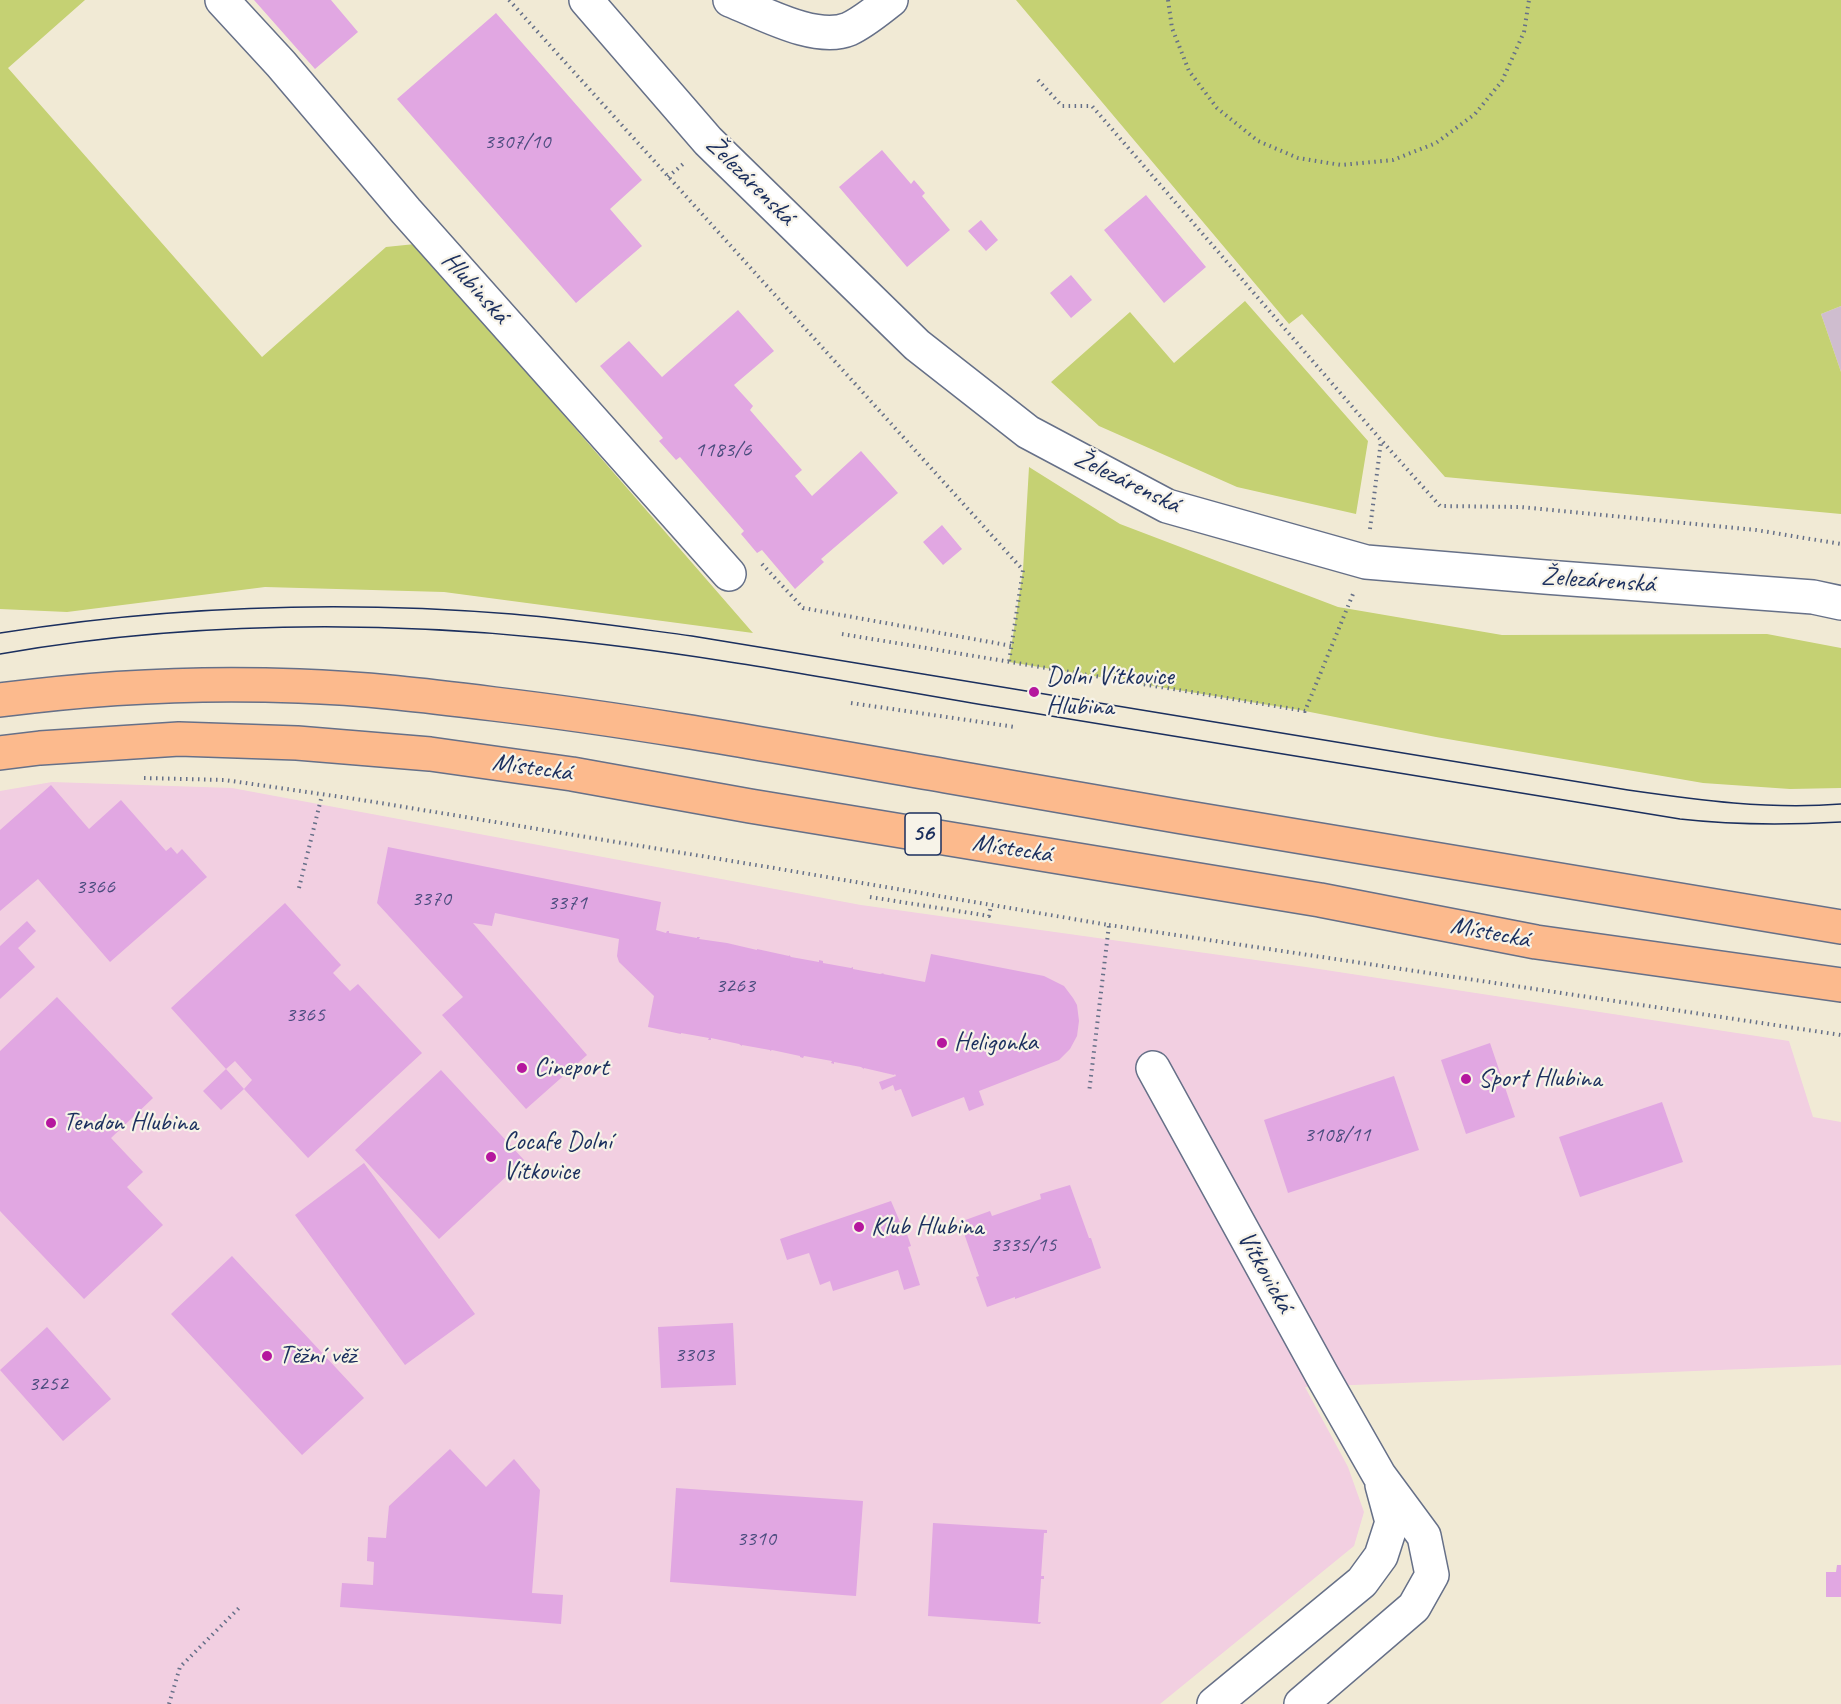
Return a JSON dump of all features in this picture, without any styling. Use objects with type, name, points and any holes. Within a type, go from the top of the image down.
[{"type":"highway","name":"56","points":[[0,700],[48,694],[186,685],[299,686],[416,694],[565,712],[1536,878],[1841,927]]},
{"type":"highway","name":"Místecká","points":[[0,753],[40,748],[179,739],[297,742],[430,754],[572,774],[750,806],[1320,900],[1536,942],[1841,985]]},
{"type":"street","name":"Hlubinská","points":[[222,0],[281,64],[430,237],[729,574]]},
{"type":"street","points":[[730,0],[792,25],[823,32],[836,32],[849,29],[891,0]]},
{"type":"street","name":"Železárenská","points":[[602,5],[708,141],[917,345],[1028,432],[1167,506],[1366,562],[1813,597],[1841,603]]},
{"type":"street","name":"Vítkovická","points":[[1153,1068],[1379,1475],[1424,1536],[1432,1575],[1414,1607],[1301,1704]]},
{"type":"street","name":"Vítkovická","points":[[1214,1704],[1362,1582],[1381,1556],[1392,1522],[1379,1475]]},
{"type":"path","points":[[508,0],[1023,570],[1010,662]]},
{"type":"path","points":[[1168,0],[1172,28],[1189,71],[1216,108],[1258,141],[1298,158],[1341,165],[1393,160],[1436,143],[1475,114],[1502,81],[1524,32],[1529,0]]},
{"type":"path","points":[[1038,80],[1062,106],[1092,106],[1440,506],[1533,508],[1756,530],[1841,544]]},
{"type":"path","points":[[842,634],[1305,711],[1366,562],[1381,440]]},
{"type":"path","points":[[729,574],[753,553],[803,608],[1012,646]]},
{"type":"path","points":[[851,703],[1015,727]]},
{"type":"path","points":[[134,778],[225,780],[757,865],[1109,925],[1841,1035]]},
{"type":"path","points":[[298,888],[322,795]]},
{"type":"path","points":[[870,897],[989,916],[991,906]]},
{"type":"path","points":[[1089,1093],[1109,925]]},
{"type":"path","points":[[169,1704],[180,1667],[240,1607]]},
{"type":"shaded area","points":[[1841,306],[1841,372],[1821,314]]},
{"type":"shaded area","points":[[52,782],[232,788],[861,905],[1306,967],[1789,1041],[1813,1117],[1841,1122],[1841,1365],[1305,1387],[1348,1467],[1364,1512],[1354,1546],[1160,1704],[0,1704],[0,791]]},
{"type":"green space","points":[[0,0],[85,0],[8,68],[262,357],[386,247],[415,244],[753,633],[444,592],[265,587],[67,612],[0,609]]},
{"type":"green space","points":[[1016,0],[1841,0],[1841,306],[1821,314],[1841,372],[1841,514],[1445,477],[1302,314],[1289,324]]},
{"type":"green space","points":[[1245,301],[1368,441],[1356,514],[1237,487],[1099,426],[1051,382],[1130,312],[1174,363]]},
{"type":"green space","points":[[1029,467],[1120,524],[1338,607],[1502,635],[1767,634],[1841,648],[1841,788],[1790,789],[1703,783],[1436,737],[1305,711],[1009,662],[1023,570]]},
{"type":"building","points":[[254,0],[331,0],[358,32],[315,69]]},
{"type":"building","points":[[496,13],[642,180],[610,209],[642,246],[576,303],[397,99]]},
{"type":"building","points":[[882,150],[911,184],[914,180],[925,193],[922,196],[950,230],[907,267],[839,187]]},
{"type":"building","points":[[1146,195],[1206,267],[1164,303],[1104,230]]},
{"type":"building","points":[[981,220],[998,240],[986,251],[968,231]]},
{"type":"building","points":[[1071,275],[1092,300],[1071,318],[1050,293]]},
{"type":"building","points":[[738,310],[774,351],[734,385],[753,406],[750,410],[802,470],[795,476],[812,496],[861,451],[898,493],[821,559],[824,562],[795,589],[762,550],[757,553],[741,534],[744,531],[680,457],[676,460],[659,441],[663,438],[600,366],[629,341],[662,377]]},
{"type":"building","points":[[942,525],[962,549],[943,565],[923,542]]},
{"type":"building","points":[[51,785],[89,829],[121,800],[166,851],[171,847],[177,854],[182,849],[207,877],[110,962],[38,879],[0,911],[0,830]]},
{"type":"building","points":[[388,847],[661,902],[656,930],[666,933],[669,931],[669,933],[700,937],[699,939],[925,982],[931,954],[1044,976],[1064,986],[1077,1005],[1079,1021],[1077,1036],[1070,1049],[1059,1060],[979,1091],[984,1105],[969,1111],[964,1097],[912,1117],[901,1089],[895,1091],[893,1085],[882,1090],[879,1082],[896,1076],[895,1074],[648,1027],[654,996],[619,962],[617,956],[619,939],[495,913],[492,926],[473,923],[587,1055],[526,1109],[442,1015],[463,997],[377,903]]},
{"type":"building","points":[[285,903],[341,965],[333,973],[350,991],[358,984],[422,1053],[308,1158],[244,1089],[252,1080],[235,1061],[226,1069],[171,1008]]},
{"type":"building","points":[[27,921],[36,931],[18,948],[35,967],[0,999],[0,946]]},
{"type":"building","points":[[57,997],[153,1098],[111,1138],[143,1172],[127,1187],[163,1225],[84,1299],[0,1211],[0,1051]]},
{"type":"building","points":[[1490,1043],[1515,1117],[1466,1134],[1441,1060]]},
{"type":"building","points":[[226,1069],[244,1089],[221,1110],[203,1091]]},
{"type":"building","points":[[441,1070],[524,1160],[439,1239],[355,1150]]},
{"type":"building","points":[[1394,1076],[1419,1150],[1288,1193],[1264,1120]]},
{"type":"building","points":[[1662,1102],[1683,1162],[1580,1197],[1559,1137]]},
{"type":"building","points":[[364,1163],[475,1314],[405,1365],[295,1215]]},
{"type":"building","points":[[1070,1185],[1101,1268],[987,1307],[960,1222],[990,1211],[992,1216],[1041,1199],[1040,1194]]},
{"type":"building","points":[[891,1201],[903,1229],[905,1228],[911,1246],[908,1247],[920,1285],[904,1290],[898,1270],[833,1291],[830,1281],[820,1285],[809,1253],[787,1260],[780,1239]]},
{"type":"building","name":"Těžní věž","points":[[232,1256],[364,1398],[302,1455],[171,1314]]},
{"type":"building","points":[[733,1323],[736,1385],[661,1388],[658,1327]]},
{"type":"building","points":[[47,1327],[111,1399],[63,1441],[0,1370]]},
{"type":"building","points":[[450,1449],[486,1487],[514,1459],[540,1490],[532,1593],[563,1595],[561,1624],[340,1607],[342,1583],[373,1585],[374,1562],[367,1561],[368,1537],[386,1538],[389,1506]]},
{"type":"building","points":[[676,1488],[863,1501],[856,1596],[670,1582]]},
{"type":"building","points":[[933,1523],[1047,1530],[1047,1533],[1044,1533],[1041,1576],[1044,1576],[1044,1579],[1041,1579],[1038,1622],[1041,1622],[1040,1624],[928,1616]]},
{"type":"building","points":[[1837,1565],[1841,1565],[1841,1597],[1826,1597],[1826,1572],[1836,1572]]},
{"type":"tram line","points":[[0,633],[127,617],[255,608],[384,607],[534,616],[692,636],[1628,790],[1760,805],[1841,804]]},
{"type":"tram line","points":[[0,654],[135,636],[271,628],[408,629],[544,638],[656,651],[767,668],[1680,819],[1760,824],[1841,822]]},
{"type":"place","name":"Dolní Vítkovice Hlubina","points":[[1034,692]]},
{"type":"place","name":"Heligonka","points":[[942,1043]]},
{"type":"place","name":"Cineport","points":[[522,1068]]},
{"type":"place","name":"Sport Hlubina","points":[[1466,1079]]},
{"type":"place","name":"Tendon Hlubina","points":[[51,1123]]},
{"type":"place","name":"Cocafe Dolní Vítkovice","points":[[491,1157]]},
{"type":"place","name":"Klub Hlubina","points":[[859,1227]]},
{"type":"place","name":"Těžní věž","points":[[267,1356]]}]
